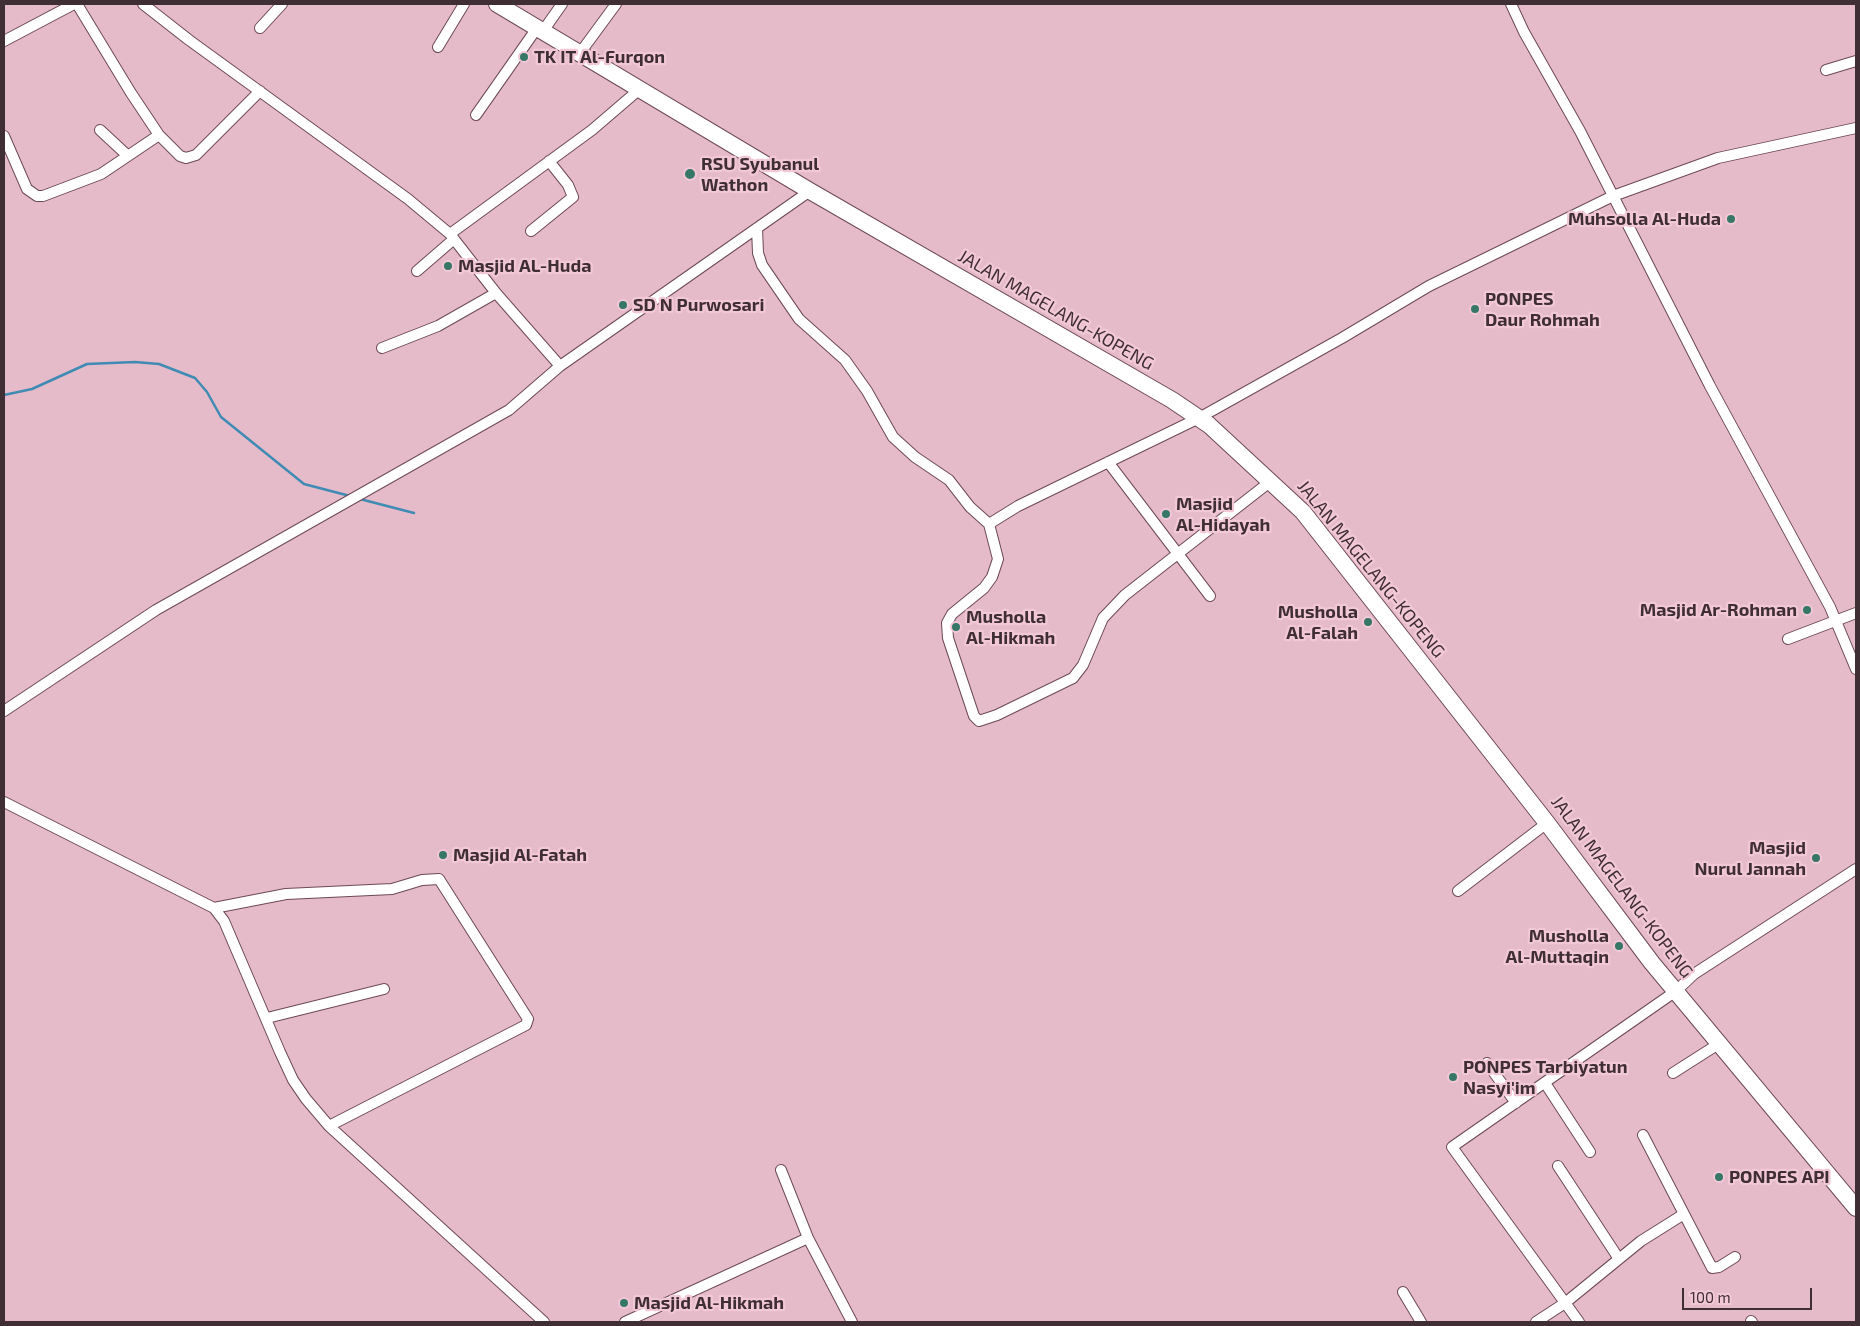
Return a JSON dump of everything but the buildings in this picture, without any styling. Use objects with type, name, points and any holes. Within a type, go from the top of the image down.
[{"type":"main road","name":"JALAN MAGELANG-KOPENG","points":[[497,4],[641,88],[810,191],[1199,418],[1271,481],[1303,512],[1548,823],[1676,991],[1856,1208]]},
{"type":"street","points":[[4,41],[76,4],[131,94],[159,135],[180,156],[191,158],[260,92]]},
{"type":"street","points":[[143,4],[260,92],[408,199],[452,237],[496,293],[560,366]]},
{"type":"street","points":[[260,28],[282,4]]},
{"type":"street","points":[[438,47],[464,4]]},
{"type":"street","points":[[476,115],[540,29],[562,4]]},
{"type":"street","points":[[580,53],[616,4]]},
{"type":"street","points":[[1512,4],[1524,32],[1580,131],[1710,386],[1836,621],[1856,669]]},
{"type":"street","points":[[1826,70],[1856,61]]},
{"type":"street","points":[[416,271],[452,237],[592,130],[641,88]]},
{"type":"street","points":[[989,524],[1018,506],[1199,418],[1342,338],[1429,286],[1613,196],[1718,158],[1856,128]]},
{"type":"street","points":[[100,130],[128,156]]},
{"type":"street","points":[[4,136],[27,189],[31,194],[44,196],[93,178],[159,135]]},
{"type":"street","points":[[531,231],[573,197],[568,185],[549,161]]},
{"type":"street","points":[[4,711],[156,610],[509,410],[560,366],[810,191]]},
{"type":"street","points":[[757,228],[758,252],[762,265],[799,319],[845,360],[867,391],[893,437],[915,457],[949,480],[970,508],[989,524],[998,559],[992,577],[984,588],[952,614],[947,623],[948,638],[974,716],[979,721],[997,715],[1073,678],[1083,665],[1103,618],[1125,595],[1271,481]]},
{"type":"street","points":[[382,348],[438,326],[496,293]]},
{"type":"street","points":[[1108,462],[1210,596]]},
{"type":"street","points":[[1788,639],[1856,613]]},
{"type":"street","points":[[4,802],[214,908],[224,922],[293,1080],[306,1100],[330,1126],[544,1322]]},
{"type":"street","points":[[1458,891],[1548,823]]},
{"type":"street","points":[[1579,1322],[1452,1149],[1676,991],[1694,974],[1856,869]]},
{"type":"street","points":[[214,908],[286,894],[392,888],[422,880],[439,878],[528,1019],[526,1025],[330,1126]]},
{"type":"street","points":[[267,1018],[384,989]]},
{"type":"street","points":[[1673,1073],[1720,1043]]},
{"type":"street","points":[[1488,1063],[1516,1103]]},
{"type":"street","points":[[1545,1083],[1590,1152]]},
{"type":"street","points":[[1643,1135],[1712,1268],[1719,1267],[1736,1257]]},
{"type":"street","points":[[1558,1166],[1620,1259]]},
{"type":"street","points":[[781,1170],[808,1238],[852,1322]]},
{"type":"street","points":[[1536,1322],[1565,1303],[1641,1241],[1684,1214]]},
{"type":"street","points":[[625,1322],[808,1238]]},
{"type":"street","points":[[1403,1292],[1421,1322]]},
{"type":"waterway","points":[[4,395],[32,389],[87,364],[135,362],[159,364],[195,378],[207,392],[221,417],[304,484],[350,496]]},
{"type":"waterway","points":[[360,499],[414,513]]},
{"type":"place","name":"TK IT Al-Furqon","points":[[524,57]]},
{"type":"place","name":"RSU Syubanul Wathon","points":[[690,174]]},
{"type":"place","name":"Muhsolla Al-Huda","points":[[1731,219]]},
{"type":"place","name":"Masjid AL-Huda","points":[[448,266]]},
{"type":"place","name":"SD N Purwosari","points":[[623,305]]},
{"type":"place","name":"PONPES Daur Rohmah","points":[[1475,309]]},
{"type":"place","name":"Masjid Al-Hidayah","points":[[1166,514]]},
{"type":"place","name":"Masjid Ar-Rohman","points":[[1807,610]]},
{"type":"place","name":"Musholla Al-Falah","points":[[1368,622]]},
{"type":"place","name":"Musholla Al-Hikmah","points":[[956,627]]},
{"type":"place","name":"Masjid Al-Fatah","points":[[443,855]]},
{"type":"place","name":"Masjid Nurul Jannah","points":[[1816,858]]},
{"type":"place","name":"Musholla Al-Muttaqin","points":[[1619,946]]},
{"type":"place","name":"PONPES Tarbiyatun Nasyi'im","points":[[1453,1077]]},
{"type":"place","name":"PONPES API","points":[[1719,1177]]},
{"type":"place","name":"Masjid Al-Hikmah","points":[[624,1303]]}]
